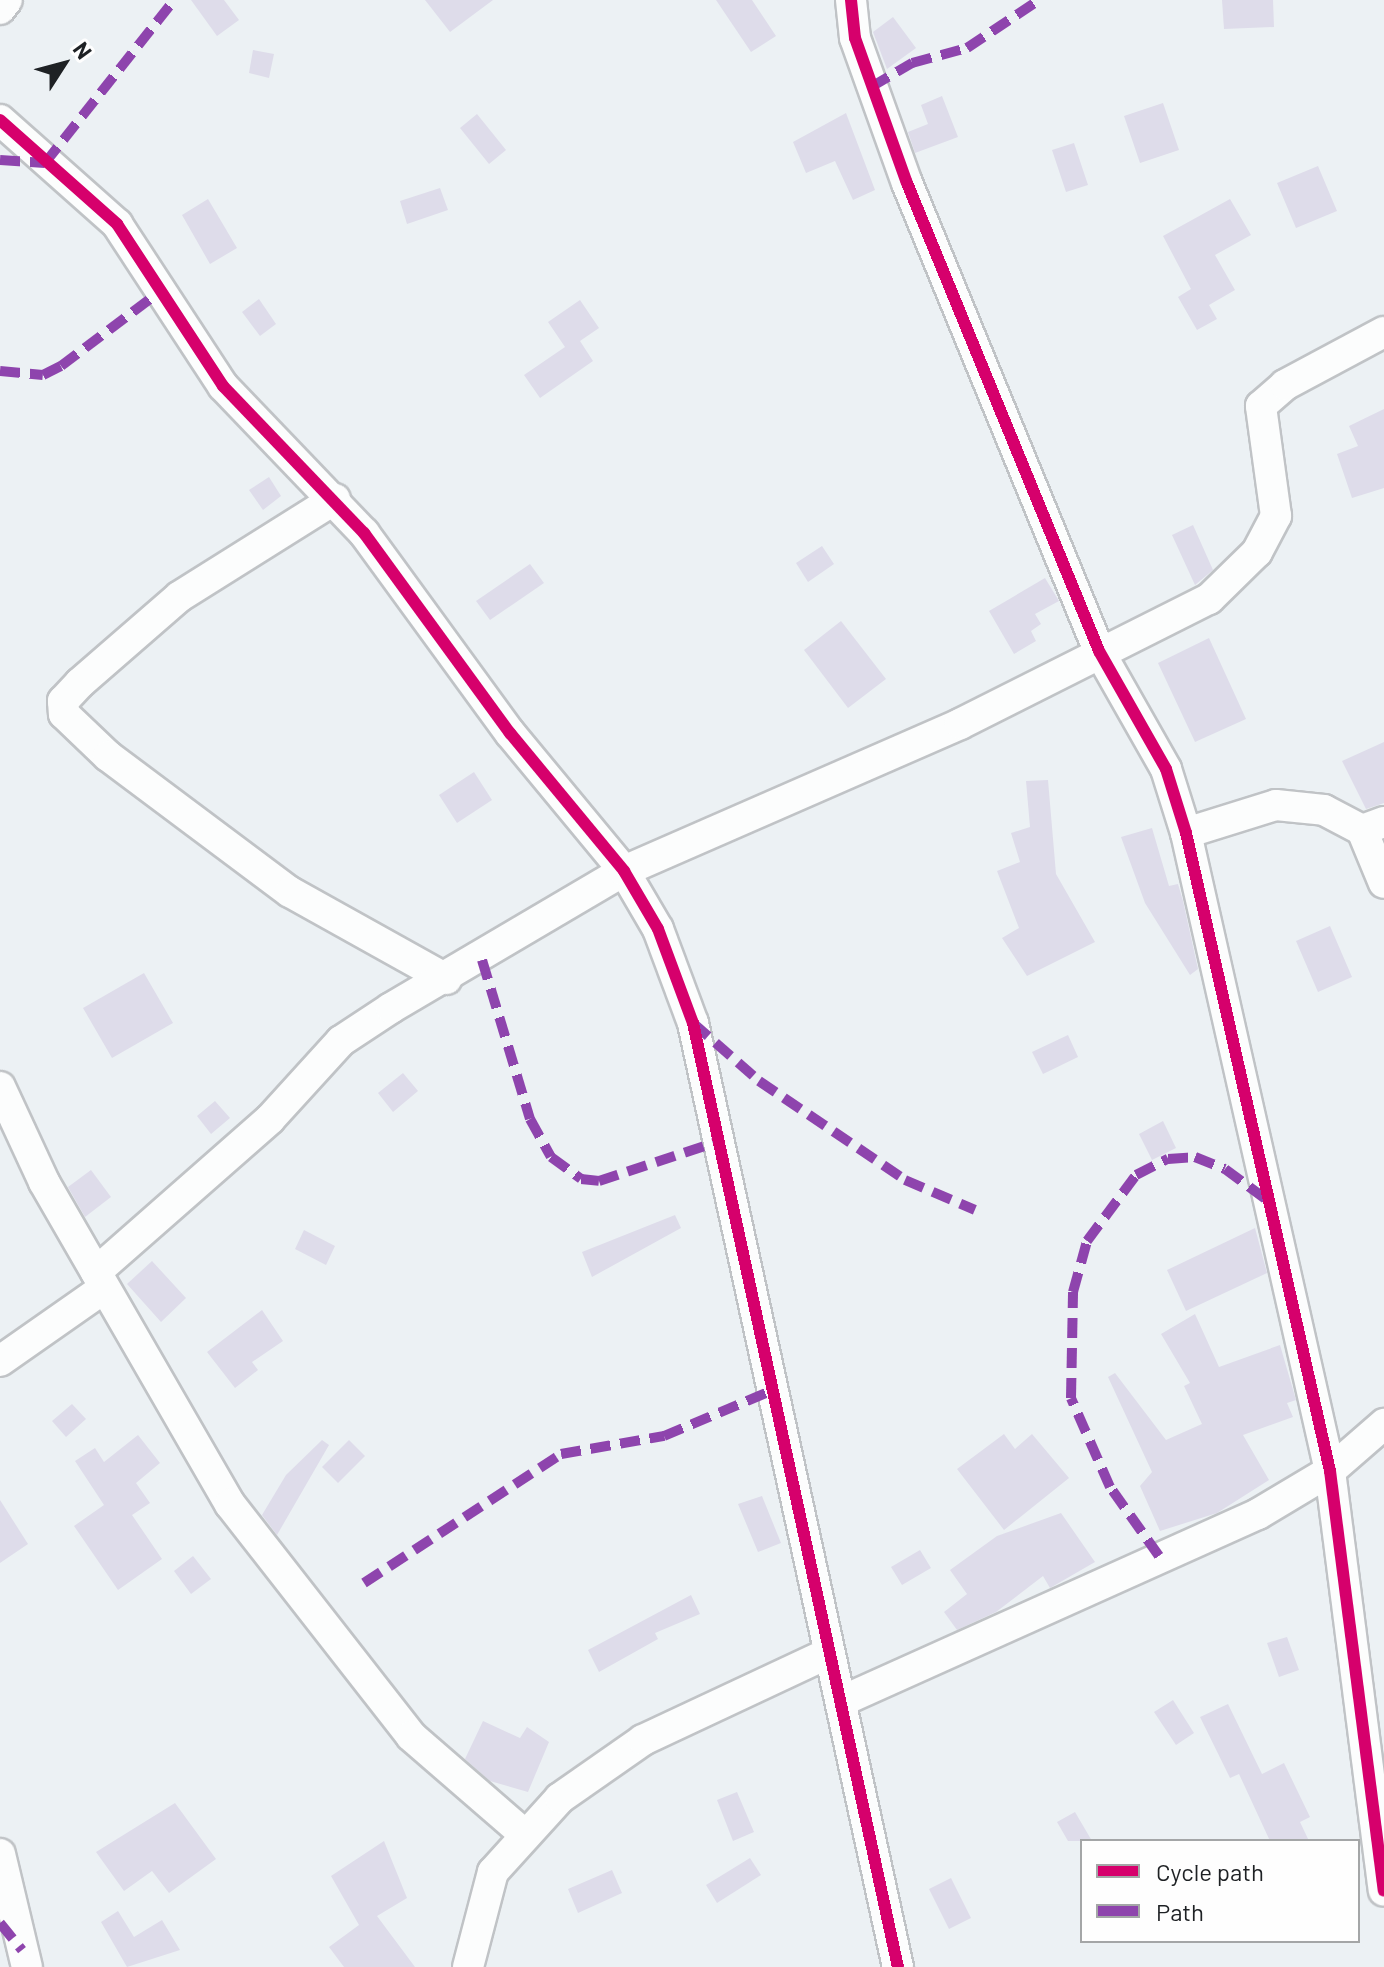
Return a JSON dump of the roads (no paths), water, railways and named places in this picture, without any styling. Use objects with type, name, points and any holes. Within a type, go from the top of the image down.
[{"type":"street","points":[[0,9],[7,0]]},
{"type":"street","points":[[851,0],[855,38],[892,144],[1099,651],[1166,769],[1186,833],[1330,1471],[1384,1891]]},
{"type":"street","points":[[0,120],[117,224],[223,386],[335,499],[624,871],[677,970],[693,1023],[827,1654],[842,1701],[898,1967]]},
{"type":"street","points":[[0,1361],[100,1280],[270,1119],[341,1041],[624,871],[960,724],[1099,651],[1168,625],[1236,577],[1276,516],[1261,406],[1285,385],[1384,332]]},
{"type":"street","points":[[335,499],[179,597],[80,683],[63,701],[64,714],[108,756],[290,892],[446,979]]},
{"type":"street","points":[[1186,833],[1276,805],[1324,810],[1373,826],[1384,883]]},
{"type":"street","points":[[0,1087],[100,1280],[272,1563],[441,1769],[523,1833]]},
{"type":"street","points":[[842,1701],[1258,1514],[1330,1471],[1384,1424]]},
{"type":"street","points":[[468,1967],[487,1886],[523,1833],[643,1740],[827,1654]]},
{"type":"street","points":[[0,1854],[27,1967]]}]
